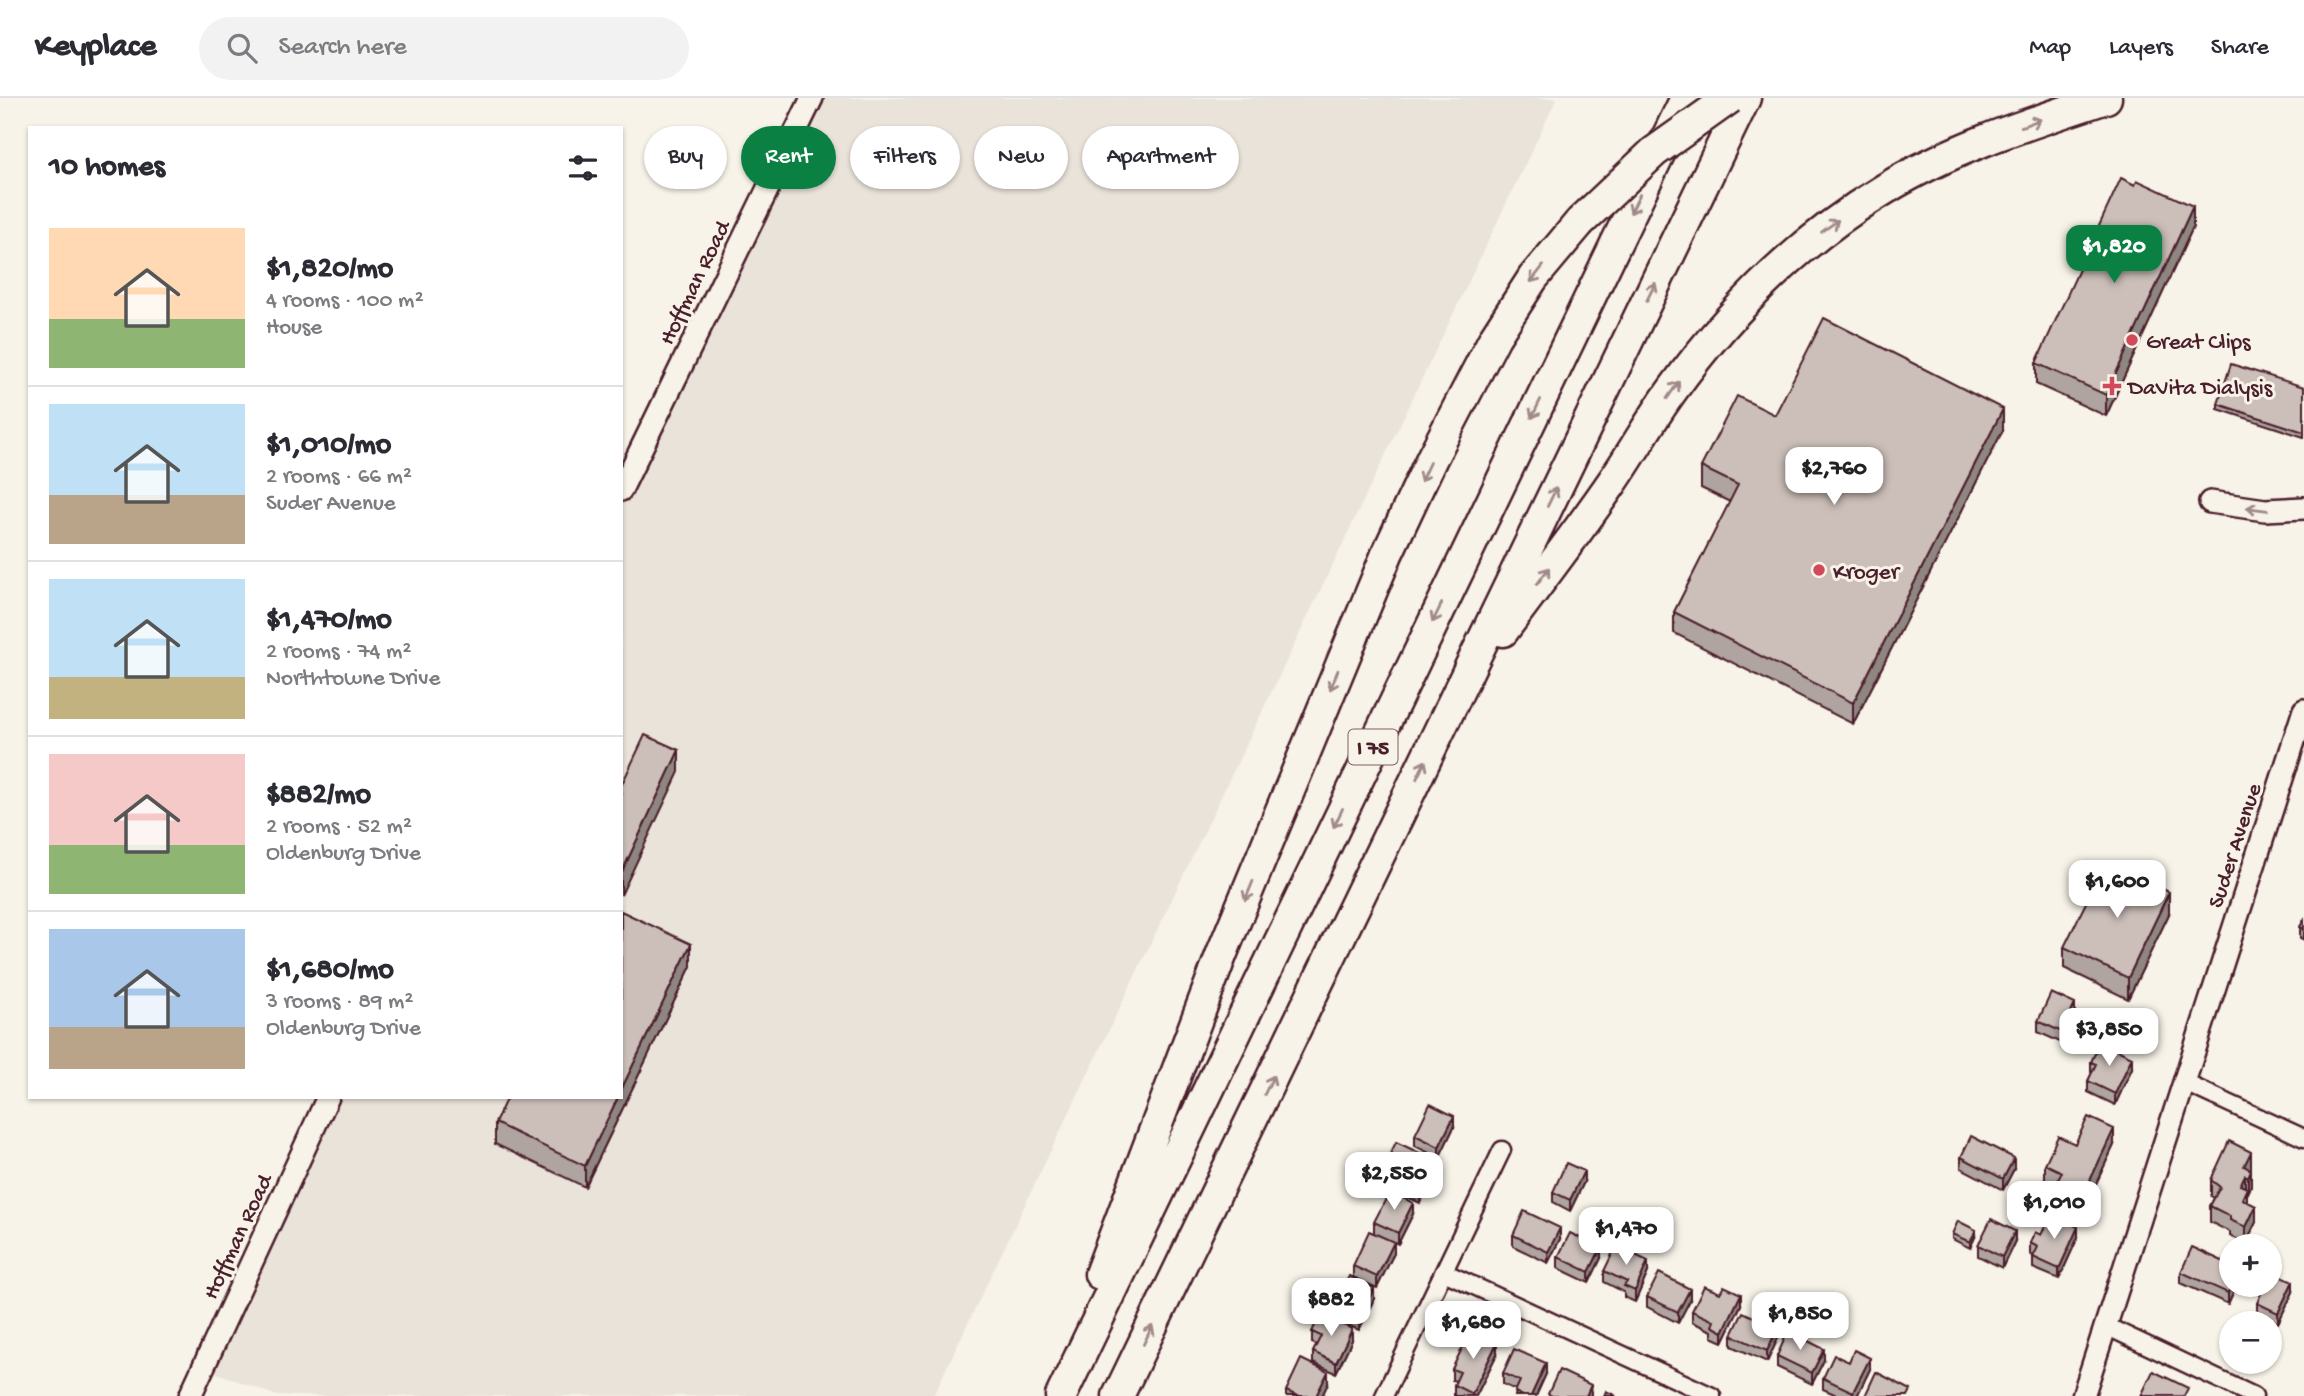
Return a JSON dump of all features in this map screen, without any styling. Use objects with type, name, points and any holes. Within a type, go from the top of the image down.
[{"type":"highway","name":"I 75","points":[[1061,1396],[1686,98]]},
{"type":"highway","points":[[1054,1396],[1222,953],[1387,554],[1432,457],[1494,337],[1533,278],[1580,222],[1635,168],[1730,98]]},
{"type":"highway","name":"I 75","points":[[1118,1396],[1745,98]]},
{"type":"highway","points":[[1460,691],[1612,482],[1682,376],[1734,314],[1779,268],[1840,219],[1886,188],[1947,156],[2016,128],[2106,98]]},
{"type":"street","name":"Hoffman Road","points":[[623,486],[812,98]]},
{"type":"street","points":[[2210,502],[2265,510],[2304,508]]},
{"type":"street","name":"Suder Avenue","points":[[2083,1396],[2304,710]]},
{"type":"street","points":[[2183,1082],[2304,1138]]},
{"type":"street","name":"Hoffman Road","points":[[190,1396],[327,1099]]},
{"type":"street","points":[[1384,1396],[1502,1150]]},
{"type":"street","points":[[1444,1272],[1712,1396]]},
{"type":"street","points":[[2106,1326],[2254,1396]]},
{"type":"shaded area","points":[[812,98],[1557,98],[933,1396],[277,1396],[204,1368],[327,1099],[623,1099],[623,486],[768,189],[836,189],[836,126],[798,126]]},
{"type":"building","points":[[2121,178],[2135,185],[2137,180],[2193,206],[2106,395],[2036,363]]},
{"type":"building","name":"Kroger","points":[[1824,318],[2003,409],[1853,703],[1674,612],[1738,485],[1701,467],[1737,396],[1775,415]]},
{"type":"building","points":[[2231,364],[2304,387],[2304,432],[2218,404]]},
{"type":"building","points":[[645,735],[679,750],[623,870],[623,782]]},
{"type":"building","points":[[2106,862],[2169,892],[2128,978],[2064,947]]},
{"type":"building","points":[[623,912],[691,944],[623,1086]]},
{"type":"building","points":[[2051,993],[2075,1004],[2062,1032],[2038,1021]]},
{"type":"building","points":[[2100,1042],[2132,1057],[2115,1094],[2088,1081],[2096,1064],[2091,1062]]},
{"type":"building","points":[[506,1099],[617,1099],[585,1166],[495,1123]]},
{"type":"building","points":[[1430,1104],[1454,1116],[1439,1147],[1415,1135]]},
{"type":"building","points":[[2088,1117],[2114,1129],[2079,1204],[2052,1192],[2062,1172],[2045,1164],[2058,1136],[2075,1144]]},
{"type":"building","points":[[1971,1136],[2014,1158],[2003,1179],[1961,1157]]},
{"type":"building","points":[[2229,1141],[2251,1152],[2244,1166],[2251,1170],[2240,1185],[2247,1188],[2242,1199],[2256,1206],[2246,1227],[2210,1206],[2220,1187],[2211,1180]]},
{"type":"building","points":[[1396,1142],[1435,1160],[1420,1192],[1395,1180],[1402,1165],[1388,1159]]},
{"type":"building","points":[[1566,1163],[1584,1171],[1570,1200],[1553,1192]]},
{"type":"building","points":[[1390,1191],[1413,1203],[1398,1233],[1374,1222]]},
{"type":"building","points":[[1524,1211],[1560,1228],[1548,1252],[1513,1235]]},
{"type":"building","points":[[2051,1214],[2078,1227],[2059,1269],[2033,1257],[2038,1247],[2030,1243],[2035,1232],[2041,1235]]},
{"type":"building","points":[[1991,1219],[2015,1231],[2002,1257],[1978,1245]]},
{"type":"building","points":[[1958,1221],[1976,1230],[1970,1242],[1952,1234]]},
{"type":"building","points":[[1369,1231],[1394,1242],[1377,1277],[1353,1266]]},
{"type":"building","points":[[1570,1233],[1601,1248],[1589,1272],[1558,1257]]},
{"type":"building","points":[[1616,1246],[1648,1261],[1635,1291],[1624,1286],[1627,1282],[1604,1271]]},
{"type":"building","points":[[2192,1247],[2219,1259],[2219,1289],[2181,1272]]},
{"type":"building","points":[[1659,1273],[1690,1289],[1678,1312],[1647,1297]]},
{"type":"building","points":[[1349,1276],[1374,1288],[1359,1319],[1334,1308]]},
{"type":"building","points":[[2282,1276],[2293,1281],[2279,1311],[2257,1303],[2260,1297],[2282,1297]]},
{"type":"building","points":[[1704,1286],[1720,1293],[1724,1286],[1741,1294],[1723,1332],[1712,1326],[1714,1321],[1692,1311]]},
{"type":"building","points":[[1767,1304],[1785,1312],[1767,1351],[1732,1335],[1743,1312],[1760,1320]]},
{"type":"building","points":[[1320,1314],[1352,1329],[1336,1363],[1313,1352],[1321,1336],[1312,1332]]},
{"type":"building","points":[[1471,1330],[1497,1343],[1472,1394],[1454,1385],[1460,1372],[1452,1369]]},
{"type":"building","points":[[1788,1331],[1824,1349],[1812,1373],[1777,1356]]},
{"type":"building","points":[[1514,1349],[1546,1363],[1531,1396],[1515,1392],[1520,1381],[1503,1373]]},
{"type":"building","points":[[1854,1350],[1870,1358],[1853,1392],[1823,1378],[1834,1355],[1849,1362]]},
{"type":"building","points":[[1301,1359],[1328,1372],[1316,1396],[1298,1396],[1286,1391]]},
{"type":"building","points":[[1559,1370],[1591,1385],[1586,1396],[1548,1394]]},
{"type":"building","points":[[2153,1371],[2188,1388],[2184,1396],[2141,1396]]},
{"type":"building","points":[[1876,1372],[1911,1390],[1908,1396],[1865,1396]]},
{"type":"place","name":"Great Clips","points":[[2132,340]]},
{"type":"place","name":"DaVita Dialysis","points":[[2112,386]]},
{"type":"place","name":"Kroger","points":[[1819,570]]}]
